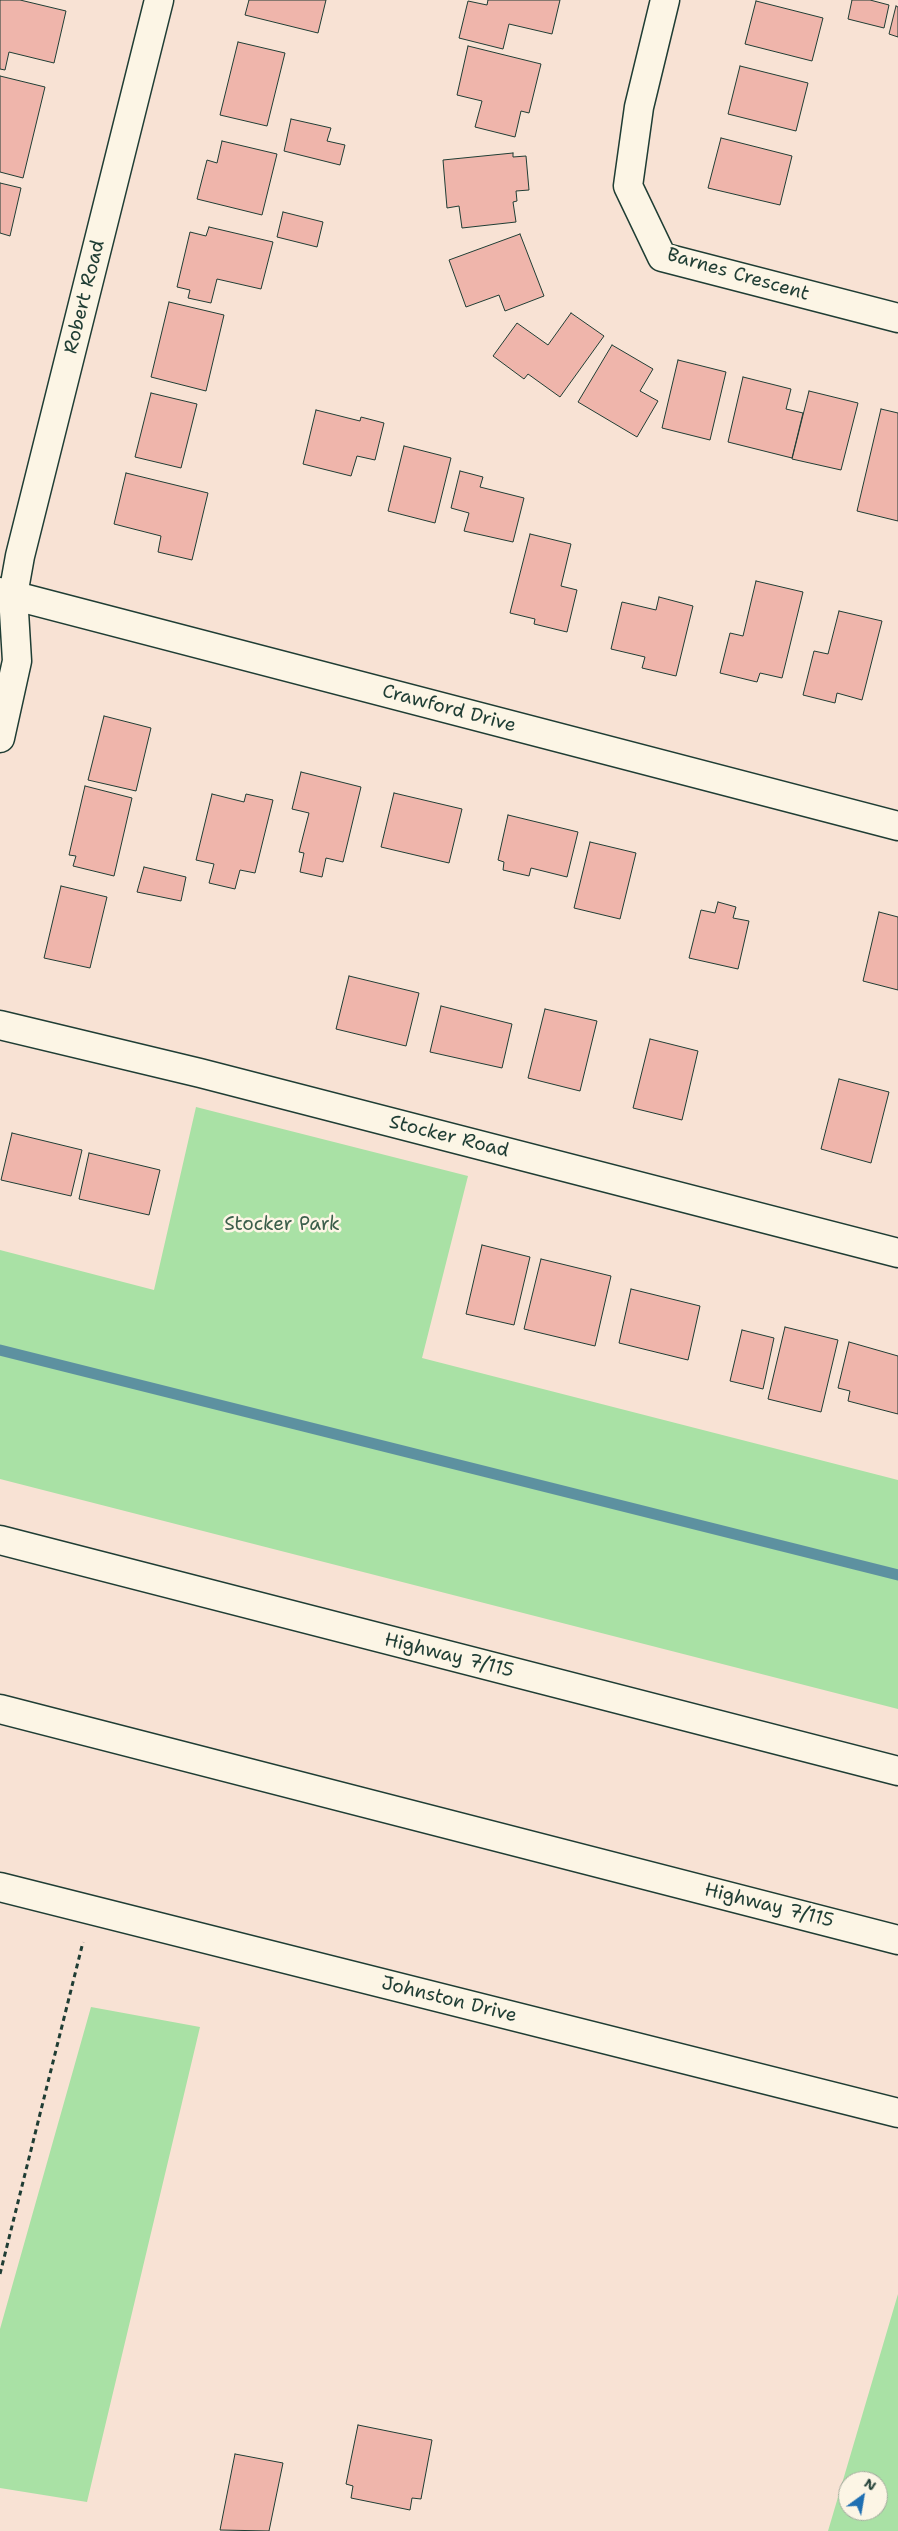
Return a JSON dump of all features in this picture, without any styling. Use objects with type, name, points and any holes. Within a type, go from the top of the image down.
[{"type":"main road","name":"Robert Road","points":[[6,593],[20,556],[159,0]]},
{"type":"main road","name":"Barnes Crescent","points":[[665,0],[639,107],[628,186],[662,257],[898,318]]},
{"type":"main road","points":[[0,738],[17,661],[6,593]]},
{"type":"main road","name":"Crawford Drive","points":[[6,593],[898,826]]},
{"type":"main road","name":"Stocker Road","points":[[0,1025],[200,1073],[898,1253]]},
{"type":"main road","name":"Highway 7/115","points":[[0,1540],[898,1771]]},
{"type":"main road","name":"Highway 7/115","points":[[0,1708],[898,1940]]},
{"type":"main road","name":"Johnston Drive","points":[[0,1887],[898,2113]]},
{"type":"path","points":[[0,2274],[91,1910]]},
{"type":"green space","name":"Stocker Park","points":[[196,1107],[468,1176],[422,1358],[898,1480],[898,1709],[0,1479],[0,1250],[154,1290]]},
{"type":"green space","points":[[91,2007],[200,2027],[87,2502],[0,2488],[0,2329]]},
{"type":"green space","points":[[898,2294],[898,2531],[828,2531],[838,2497],[838,2521],[888,2521],[888,2471],[846,2471]]},
{"type":"building","points":[[0,0],[20,0],[66,11],[54,63],[9,52],[5,70],[0,69]]},
{"type":"building","points":[[249,0],[326,0],[318,33],[245,15]]},
{"type":"building","points":[[488,0],[560,0],[552,34],[509,24],[503,49],[459,38],[468,1],[487,5]]},
{"type":"building","points":[[852,0],[870,0],[889,5],[884,28],[848,19]]},
{"type":"building","points":[[756,1],[823,18],[812,61],[745,44]]},
{"type":"building","points":[[896,6],[898,7],[898,37],[889,34]]},
{"type":"building","points":[[238,42],[285,53],[267,126],[220,115]]},
{"type":"building","points":[[468,46],[541,64],[529,113],[521,111],[515,137],[475,127],[482,101],[457,95]]},
{"type":"building","points":[[740,66],[808,83],[796,131],[728,114]]},
{"type":"building","points":[[0,76],[45,87],[23,178],[0,172]]},
{"type":"building","points":[[291,119],[331,128],[327,141],[345,145],[340,165],[284,151]]},
{"type":"building","points":[[721,138],[792,156],[780,205],[708,188]]},
{"type":"building","points":[[222,141],[277,154],[262,215],[197,199],[207,160],[217,163]]},
{"type":"building","points":[[513,153],[513,157],[526,156],[529,190],[516,191],[517,201],[513,202],[516,222],[462,228],[459,206],[447,208],[443,160]]},
{"type":"building","points":[[0,183],[21,188],[10,236],[0,233]]},
{"type":"building","points":[[283,212],[323,222],[317,247],[277,237]]},
{"type":"building","points":[[209,227],[273,242],[261,289],[217,279],[211,303],[188,298],[190,290],[177,287],[190,232],[206,236]]},
{"type":"building","points":[[520,234],[544,296],[505,311],[499,295],[466,307],[449,260]]},
{"type":"building","points":[[169,302],[224,315],[206,391],[151,377]]},
{"type":"building","points":[[571,313],[604,336],[560,397],[528,374],[524,379],[493,356],[517,323],[548,345]]},
{"type":"building","points":[[612,345],[653,369],[640,391],[658,401],[637,437],[578,402]]},
{"type":"building","points":[[678,360],[726,372],[710,440],[662,428]]},
{"type":"building","points":[[743,377],[791,389],[786,409],[803,413],[792,458],[728,442]]},
{"type":"building","points":[[809,391],[858,403],[841,470],[792,459]]},
{"type":"building","points":[[151,393],[197,404],[181,468],[135,457]]},
{"type":"building","points":[[881,409],[898,413],[898,521],[857,511]]},
{"type":"building","points":[[316,410],[360,421],[361,417],[384,423],[375,460],[357,456],[351,476],[303,464]]},
{"type":"building","points":[[404,446],[451,458],[435,523],[388,511]]},
{"type":"building","points":[[460,471],[483,477],[480,487],[524,498],[513,542],[464,531],[469,513],[451,508]]},
{"type":"building","points":[[126,473],[208,493],[192,560],[158,552],[161,536],[114,524]]},
{"type":"building","points":[[530,534],[571,544],[561,586],[577,590],[567,632],[534,624],[535,619],[510,613]]},
{"type":"building","points":[[756,581],[803,592],[782,678],[760,673],[757,682],[720,673],[730,633],[743,636]]},
{"type":"building","points":[[659,597],[693,606],[676,676],[642,668],[645,657],[611,649],[622,602],[656,610]]},
{"type":"building","points":[[839,611],[882,621],[862,700],[837,693],[835,703],[803,695],[814,651],[828,654]]},
{"type":"building","points":[[104,716],[151,728],[136,791],[88,780]]},
{"type":"building","points":[[301,772],[361,787],[343,862],[326,858],[322,877],[300,872],[304,853],[299,852],[309,813],[292,809]]},
{"type":"building","points":[[85,786],[132,798],[114,876],[73,866],[76,856],[69,855]]},
{"type":"building","points":[[394,793],[462,809],[449,863],[381,847]]},
{"type":"building","points":[[212,794],[244,802],[246,794],[273,800],[255,873],[240,870],[235,889],[209,883],[214,864],[196,860]]},
{"type":"building","points":[[508,815],[578,832],[567,877],[531,868],[529,876],[503,870],[504,862],[498,860]]},
{"type":"building","points":[[590,842],[636,853],[620,919],[574,908]]},
{"type":"building","points":[[144,867],[186,877],[181,901],[137,892]]},
{"type":"building","points":[[61,886],[107,897],[90,968],[44,958]]},
{"type":"building","points":[[718,902],[736,907],[733,918],[749,921],[738,969],[689,958],[701,910],[715,913]]},
{"type":"building","points":[[879,912],[898,917],[898,990],[863,981]]},
{"type":"building","points":[[349,976],[419,993],[406,1046],[336,1029]]},
{"type":"building","points":[[441,1006],[512,1024],[502,1068],[430,1052]]},
{"type":"building","points":[[545,1009],[597,1021],[580,1091],[528,1078]]},
{"type":"building","points":[[650,1039],[698,1051],[682,1120],[633,1108]]},
{"type":"building","points":[[839,1079],[889,1092],[871,1163],[821,1149]]},
{"type":"building","points":[[12,1133],[82,1150],[71,1196],[1,1180]]},
{"type":"building","points":[[89,1153],[160,1170],[149,1215],[79,1199]]},
{"type":"building","points":[[482,1245],[530,1257],[514,1325],[466,1314]]},
{"type":"building","points":[[541,1259],[611,1276],[595,1346],[524,1329]]},
{"type":"building","points":[[631,1289],[700,1306],[688,1360],[619,1343]]},
{"type":"building","points":[[785,1327],[838,1340],[821,1412],[768,1399]]},
{"type":"building","points":[[742,1330],[774,1338],[763,1389],[730,1381]]},
{"type":"building","points":[[849,1342],[898,1356],[898,1414],[848,1401],[850,1391],[838,1388]]},
{"type":"building","points":[[358,2425],[432,2440],[421,2499],[412,2498],[410,2510],[351,2498],[353,2486],[346,2484]]},
{"type":"building","points":[[235,2454],[283,2463],[269,2531],[220,2530]]},
{"type":"waterway","points":[[0,1350],[898,1575]]}]
